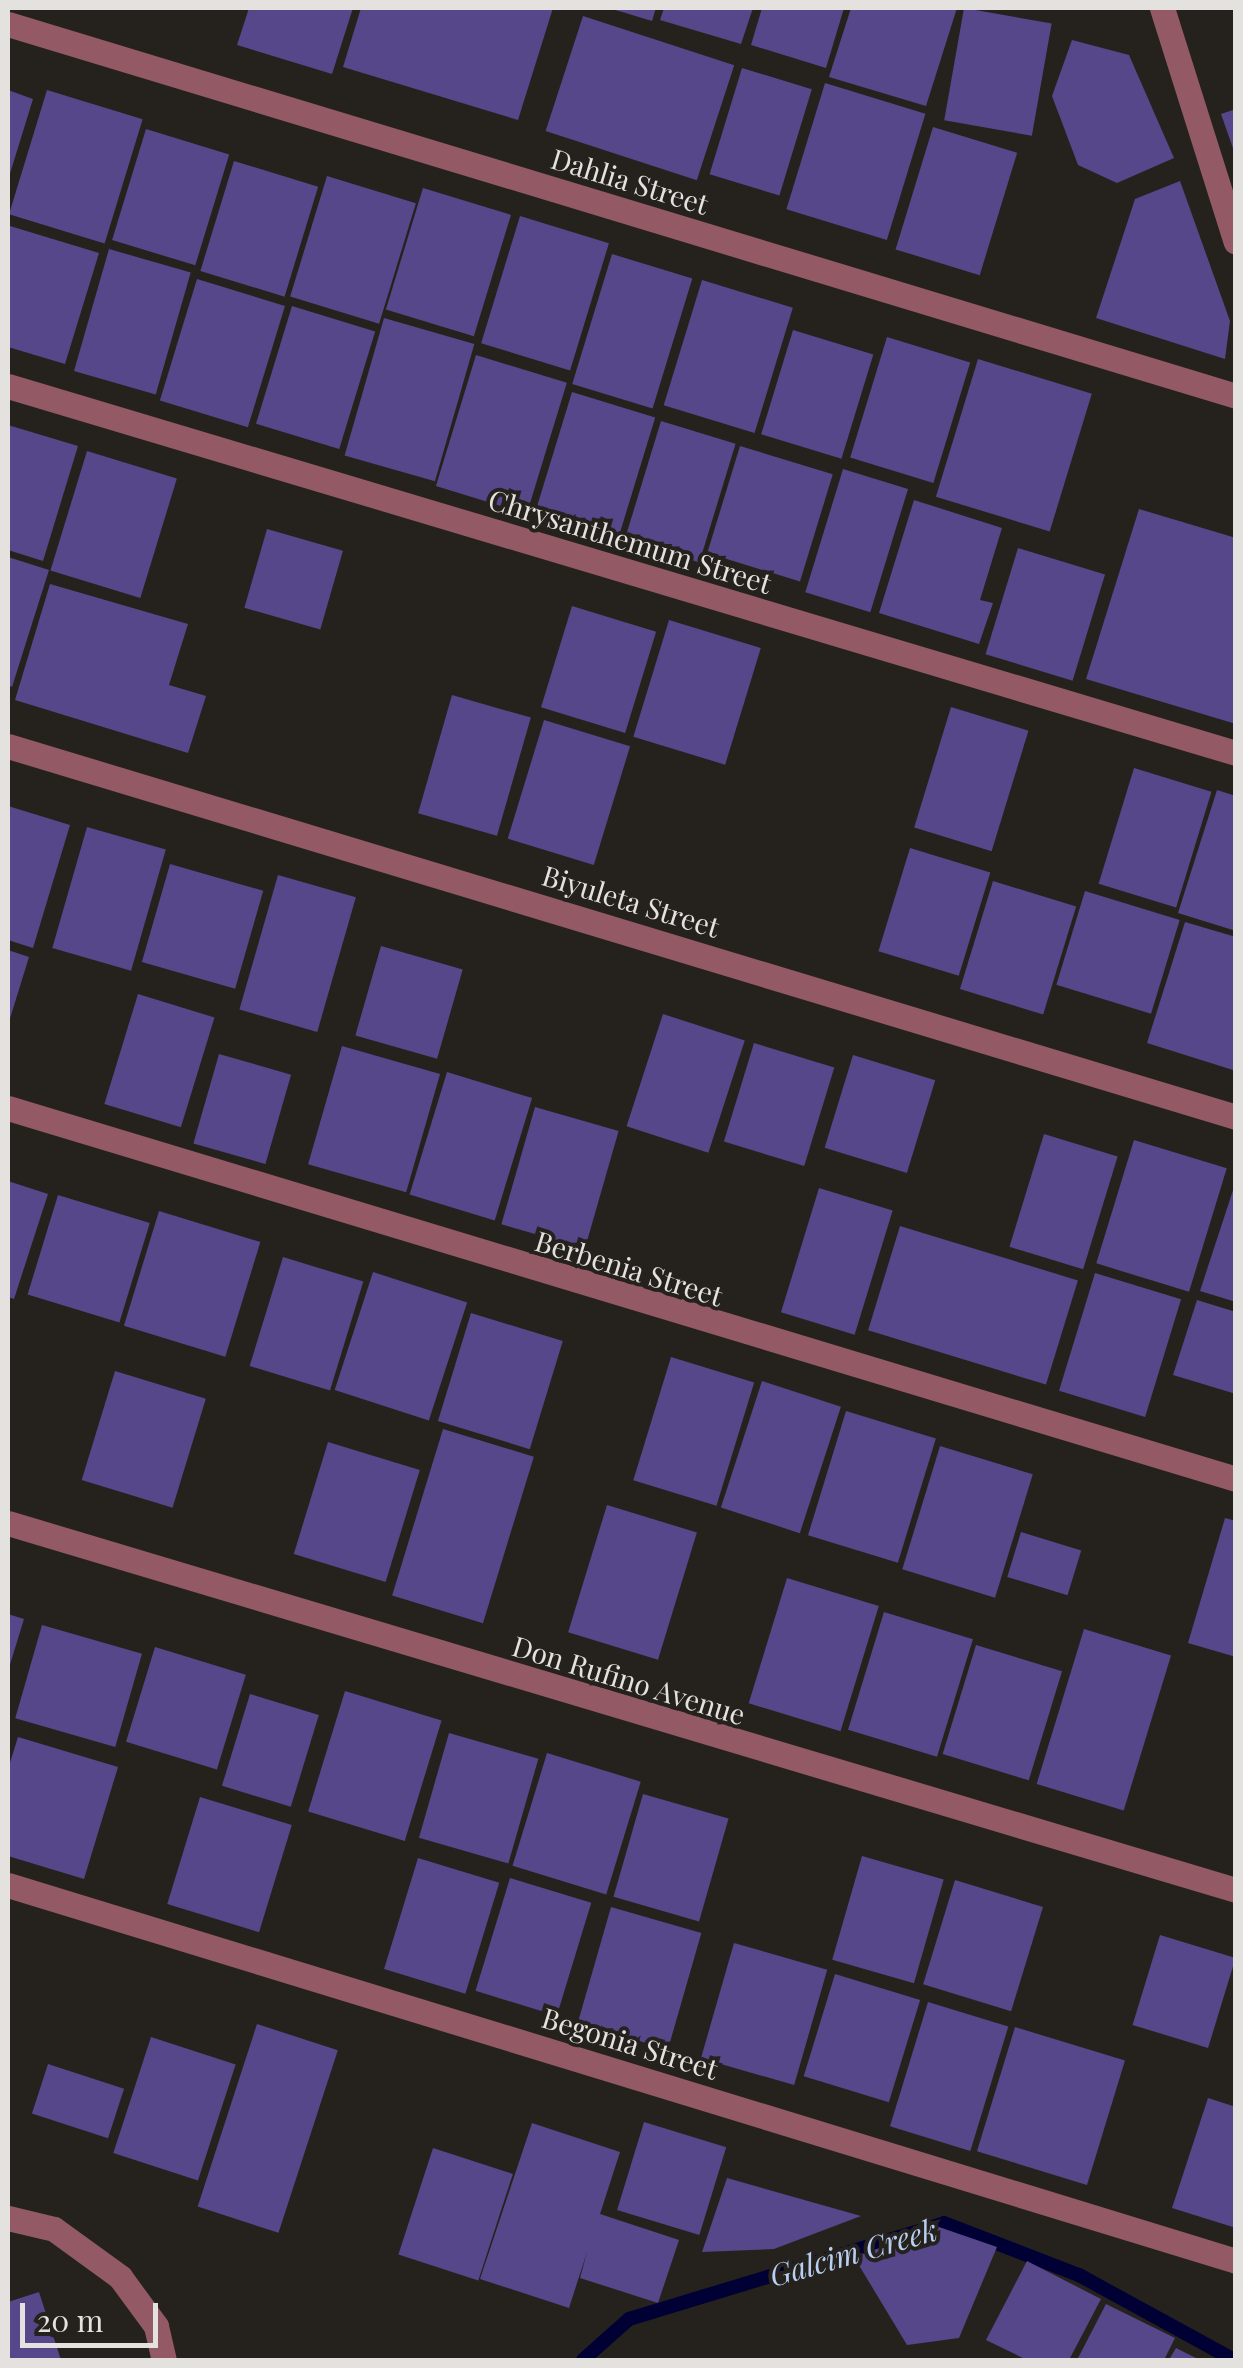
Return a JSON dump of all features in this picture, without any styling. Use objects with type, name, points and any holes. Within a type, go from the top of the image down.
[{"type":"street","points":[[1162,8],[1236,242]]},
{"type":"street","name":"Dahlia Street","points":[[8,24],[1236,396]]},
{"type":"street","name":"Chrysanthemum Street","points":[[8,386],[1236,753]]},
{"type":"street","name":"Biyuleta Street","points":[[8,746],[1236,1117]]},
{"type":"street","name":"Berbenia Street","points":[[8,1108],[1236,1479]]},
{"type":"street","name":"Don Rufino Avenue","points":[[8,1524],[1236,1890]]},
{"type":"street","name":"Begonia Street","points":[[8,1884],[1236,2260]]},
{"type":"street","points":[[8,2218],[54,2229],[120,2277],[156,2326],[164,2360]]},
{"type":"building","points":[[249,8],[353,8],[332,74],[237,45]]},
{"type":"building","points":[[361,8],[553,8],[518,120],[343,67]]},
{"type":"building","points":[[609,8],[656,8],[652,21]]},
{"type":"building","points":[[664,8],[753,8],[741,44],[660,20]]},
{"type":"building","points":[[762,8],[844,8],[826,68],[751,45]]},
{"type":"building","points":[[851,8],[957,8],[926,106],[829,77]]},
{"type":"building","points":[[964,8],[1052,23],[1032,136],[944,120]]},
{"type":"building","points":[[583,16],[734,65],[697,180],[546,131]]},
{"type":"building","points":[[1072,40],[1129,55],[1174,158],[1117,183],[1078,165],[1052,96]]},
{"type":"building","points":[[742,68],[812,89],[779,195],[710,174]]},
{"type":"building","points":[[825,83],[925,114],[887,240],[786,209]]},
{"type":"building","points":[[8,90],[33,99],[8,180]]},
{"type":"building","points":[[47,90],[143,119],[105,244],[9,214]]},
{"type":"building","points":[[1236,109],[1236,154],[1235,154],[1221,114]]},
{"type":"building","points":[[933,127],[1017,153],[980,275],[896,249]]},
{"type":"building","points":[[146,129],[229,154],[195,265],[112,240]]},
{"type":"building","points":[[234,161],[318,187],[285,297],[200,271]]},
{"type":"building","points":[[327,176],[416,203],[379,324],[290,296]]},
{"type":"building","points":[[1180,181],[1230,321],[1225,359],[1096,318],[1135,199]]},
{"type":"building","points":[[423,188],[511,215],[474,336],[386,309]]},
{"type":"building","points":[[520,216],[609,243],[570,370],[481,343]]},
{"type":"building","points":[[10,226],[99,253],[65,364],[8,347]]},
{"type":"building","points":[[109,249],[191,272],[156,395],[74,371]]},
{"type":"building","points":[[612,254],[692,279],[653,409],[572,384]]},
{"type":"building","points":[[197,279],[285,306],[248,427],[160,400]]},
{"type":"building","points":[[702,280],[793,308],[755,433],[664,405]]},
{"type":"building","points":[[292,306],[375,331],[339,449],[256,424]]},
{"type":"building","points":[[384,318],[474,344],[435,481],[345,455]]},
{"type":"building","points":[[793,330],[873,355],[841,459],[761,434]]},
{"type":"building","points":[[887,337],[970,362],[933,483],[850,457]]},
{"type":"building","points":[[476,355],[567,383],[527,514],[436,486]]},
{"type":"building","points":[[978,359],[1092,394],[1050,532],[936,497]]},
{"type":"building","points":[[572,392],[655,417],[618,539],[535,513]]},
{"type":"building","points":[[661,421],[736,444],[699,562],[625,540]]},
{"type":"building","points":[[8,425],[78,446],[43,561],[8,550]]},
{"type":"building","points":[[740,446],[833,474],[800,581],[707,553]]},
{"type":"building","points":[[87,451],[177,478],[140,598],[50,571]]},
{"type":"building","points":[[843,469],[908,489],[870,612],[805,592]]},
{"type":"building","points":[[914,500],[1002,528],[980,600],[993,603],[979,644],[879,613]]},
{"type":"building","points":[[1139,509],[1236,538],[1236,724],[1086,679]]},
{"type":"building","points":[[267,529],[343,551],[320,630],[244,608]]},
{"type":"building","points":[[1018,548],[1105,575],[1073,681],[986,654]]},
{"type":"building","points":[[8,557],[49,570],[12,687],[8,685]]},
{"type":"building","points":[[50,584],[188,624],[169,685],[206,696],[188,753],[15,700]]},
{"type":"building","points":[[572,606],[656,632],[625,733],[541,707]]},
{"type":"building","points":[[669,620],[761,648],[725,765],[633,737]]},
{"type":"building","points":[[452,695],[531,718],[497,836],[418,813]]},
{"type":"building","points":[[951,707],[1028,731],[992,851],[914,827]]},
{"type":"building","points":[[544,720],[630,746],[594,865],[508,839]]},
{"type":"building","points":[[1134,768],[1211,792],[1176,907],[1099,884]]},
{"type":"building","points":[[1217,790],[1236,796],[1236,931],[1178,913]]},
{"type":"building","points":[[8,806],[70,825],[33,948],[8,940]]},
{"type":"building","points":[[87,827],[166,850],[131,971],[52,948]]},
{"type":"building","points":[[910,848],[990,873],[959,976],[878,951]]},
{"type":"building","points":[[170,864],[263,891],[235,989],[142,962]]},
{"type":"building","points":[[278,875],[356,897],[317,1032],[239,1010]]},
{"type":"building","points":[[993,881],[1076,906],[1043,1014],[960,989]]},
{"type":"building","points":[[1085,891],[1180,920],[1151,1014],[1056,985]]},
{"type":"building","points":[[1185,922],[1236,937],[1233,1070],[1147,1043]]},
{"type":"building","points":[[381,946],[463,969],[437,1059],[355,1035]]},
{"type":"building","points":[[8,950],[29,957],[8,1025]]},
{"type":"building","points":[[138,994],[215,1017],[181,1127],[104,1104]]},
{"type":"building","points":[[663,1014],[745,1041],[708,1153],[627,1126]]},
{"type":"building","points":[[754,1043],[834,1068],[804,1166],[724,1141]]},
{"type":"building","points":[[342,1046],[440,1074],[406,1192],[308,1164]]},
{"type":"building","points":[[219,1054],[291,1075],[265,1164],[193,1143]]},
{"type":"building","points":[[853,1055],[935,1080],[907,1173],[825,1148]]},
{"type":"building","points":[[447,1072],[532,1098],[495,1220],[410,1194]]},
{"type":"building","points":[[535,1107],[619,1131],[585,1248],[501,1224]]},
{"type":"building","points":[[1044,1134],[1118,1157],[1083,1269],[1010,1247]]},
{"type":"building","points":[[1134,1140],[1227,1168],[1189,1292],[1096,1263]]},
{"type":"building","points":[[8,1181],[48,1194],[14,1299],[8,1297]]},
{"type":"building","points":[[1236,1181],[1236,1302],[1200,1291]]},
{"type":"building","points":[[819,1188],[893,1211],[855,1335],[781,1312]]},
{"type":"building","points":[[58,1195],[150,1223],[119,1323],[28,1294]]},
{"type":"building","points":[[159,1211],[260,1242],[225,1357],[124,1326]]},
{"type":"building","points":[[900,1226],[1078,1280],[1046,1385],[868,1330]]},
{"type":"building","points":[[283,1257],[363,1282],[330,1391],[250,1366]]},
{"type":"building","points":[[373,1272],[467,1303],[429,1421],[335,1390]]},
{"type":"building","points":[[1095,1273],[1181,1299],[1145,1417],[1059,1391]]},
{"type":"building","points":[[1197,1300],[1236,1312],[1236,1394],[1173,1375]]},
{"type":"building","points":[[471,1313],[563,1341],[530,1449],[438,1421]]},
{"type":"building","points":[[671,1357],[754,1382],[716,1506],[633,1480]]},
{"type":"building","points":[[115,1371],[206,1399],[173,1508],[82,1480]]},
{"type":"building","points":[[762,1381],[841,1407],[800,1533],[721,1507]]},
{"type":"building","points":[[846,1411],[936,1438],[898,1563],[808,1535]]},
{"type":"building","points":[[443,1429],[534,1457],[483,1623],[392,1595]]},
{"type":"building","points":[[328,1442],[420,1470],[386,1582],[294,1554]]},
{"type":"building","points":[[940,1446],[1033,1474],[995,1598],[902,1569]]},
{"type":"building","points":[[607,1505],[697,1532],[658,1660],[568,1632]]},
{"type":"building","points":[[1225,1518],[1236,1521],[1236,1657],[1188,1643]]},
{"type":"building","points":[[1021,1532],[1081,1550],[1068,1595],[1007,1577]]},
{"type":"building","points":[[787,1578],[879,1606],[841,1731],[749,1703]]},
{"type":"building","points":[[884,1612],[973,1639],[937,1757],[848,1730]]},
{"type":"building","points":[[8,1614],[24,1619],[8,1671]]},
{"type":"building","points":[[42,1625],[142,1654],[115,1747],[15,1718]]},
{"type":"building","points":[[1084,1629],[1171,1656],[1124,1811],[1037,1784]]},
{"type":"building","points":[[976,1645],[1062,1671],[1029,1780],[943,1754]]},
{"type":"building","points":[[155,1647],[246,1675],[217,1769],[126,1742]]},
{"type":"building","points":[[345,1691],[442,1721],[405,1841],[308,1811]]},
{"type":"building","points":[[250,1694],[319,1715],[291,1807],[222,1786]]},
{"type":"building","points":[[449,1733],[538,1759],[508,1863],[419,1838]]},
{"type":"building","points":[[18,1737],[118,1767],[84,1879],[8,1856],[8,1769]]},
{"type":"building","points":[[547,1753],[641,1782],[606,1894],[513,1866]]},
{"type":"building","points":[[643,1794],[729,1819],[699,1921],[614,1897]]},
{"type":"building","points":[[200,1797],[292,1825],[259,1932],[167,1904]]},
{"type":"building","points":[[862,1856],[944,1879],[914,1983],[832,1960]]},
{"type":"building","points":[[418,1858],[499,1883],[465,1994],[384,1969]]},
{"type":"building","points":[[510,1878],[591,1903],[557,2016],[476,1991]]},
{"type":"building","points":[[955,1880],[1043,1907],[1011,2011],[923,1984]]},
{"type":"building","points":[[611,1907],[701,1933],[668,2049],[578,2023]]},
{"type":"building","points":[[1160,1935],[1236,1958],[1208,2048],[1133,2025]]},
{"type":"building","points":[[734,1943],[827,1970],[794,2085],[701,2058]]},
{"type":"building","points":[[835,1974],[920,2000],[889,2102],[804,2076]]},
{"type":"building","points":[[928,2002],[1008,2027],[970,2151],[890,2126]]},
{"type":"building","points":[[257,2024],[338,2050],[279,2233],[198,2207]]},
{"type":"building","points":[[1015,2027],[1125,2061],[1087,2185],[977,2151]]},
{"type":"building","points":[[151,2037],[236,2065],[198,2181],[113,2153]]},
{"type":"building","points":[[48,2064],[124,2089],[108,2138],[32,2113]]},
{"type":"building","points":[[1208,2098],[1236,2107],[1236,2228],[1172,2208]]},
{"type":"building","points":[[644,2122],[726,2147],[699,2235],[617,2210]]},
{"type":"building","points":[[532,2123],[620,2152],[600,2214],[679,2240],[658,2303],[580,2278],[587,2252],[569,2308],[480,2279]]},
{"type":"building","points":[[433,2148],[513,2174],[478,2280],[398,2255]]},
{"type":"building","points":[[727,2178],[861,2216],[774,2249],[702,2252]]},
{"type":"building","points":[[939,2227],[997,2247],[959,2338],[907,2345],[854,2257]]},
{"type":"building","points":[[1027,2261],[1101,2299],[1069,2360],[1027,2360],[986,2340]]},
{"type":"building","points":[[39,2292],[61,2360],[8,2360],[8,2302]]},
{"type":"building","points":[[1106,2304],[1175,2338],[1164,2360],[1077,2360]]},
{"type":"building","points":[[1176,2348],[1200,2360],[1169,2360]]},
{"type":"waterway","name":"Galcim Creek","points":[[583,2360],[629,2319],[944,2223],[1079,2275],[1234,2360]]}]
